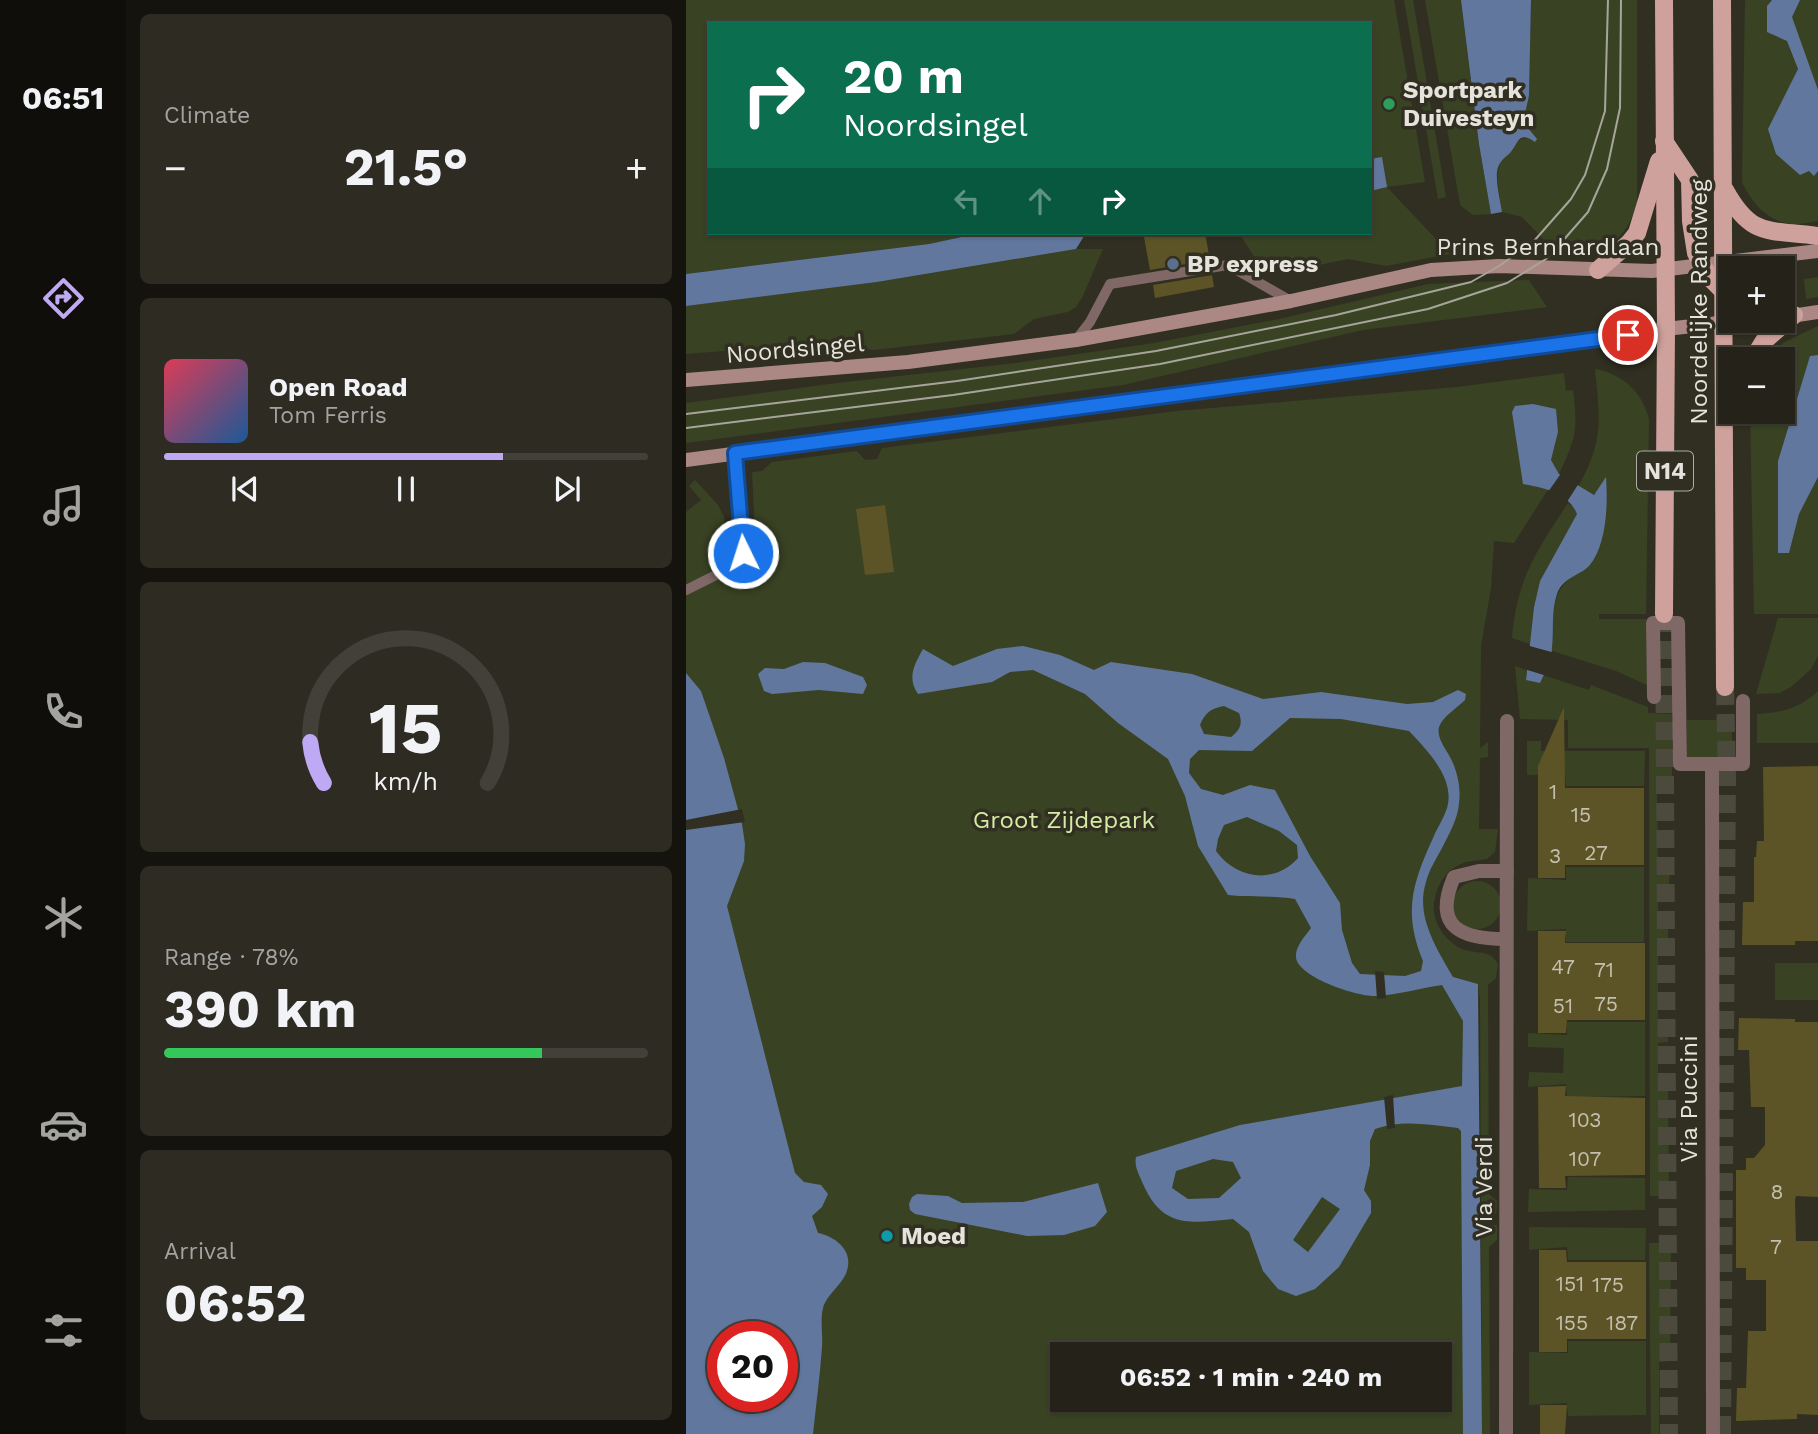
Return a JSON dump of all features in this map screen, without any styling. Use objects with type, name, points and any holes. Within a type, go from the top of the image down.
[{"type":"main road","name":"Noordelijke Randweg","points":[[1664,0],[1664,614]]},
{"type":"main road","name":"Noordelijke Randweg","points":[[1721,0],[1724,256]]},
{"type":"main road","points":[[1664,141],[1690,180],[1693,239],[1702,266],[1718,284]]},
{"type":"main road","points":[[1598,270],[1629,243],[1641,226],[1664,141]]},
{"type":"main road","points":[[1723,187],[1743,217],[1760,229],[1818,236]]},
{"type":"main road","name":"Prins Bernhardlaan","points":[[1775,256],[1818,251]]},
{"type":"main road","name":"Prins Bernhardlaan","points":[[908,362],[1076,340],[1292,301],[1431,270],[1499,266],[1665,270],[1718,263]]},
{"type":"main road","points":[[1795,315],[1818,312]]},
{"type":"main road","points":[[686,460],[1718,323]]},
{"type":"main road","points":[[1760,347],[1771,333]]},
{"type":"main road","name":"Noordsingel","points":[[686,380],[908,362]]},
{"type":"main road","name":"Noordelijke Randweg","points":[[1724,687],[1727,424]]},
{"type":"street","points":[[1654,697],[1653,623],[1678,622],[1680,764],[1743,764],[1743,701]]},
{"type":"street","name":"Via Verdi","points":[[1506,1434],[1507,722]]},
{"type":"street","name":"Via Puccini","points":[[1712,764],[1713,1434]]},
{"type":"street","points":[[1506,939],[1468,936],[1458,932],[1450,919],[1447,895],[1454,877],[1479,871],[1507,871]]},
{"type":"lane","points":[[1076,340],[1090,322],[1110,284],[1228,265],[1292,301]]},
{"type":"lane","points":[[686,590],[722,572],[743,553],[735,453]]},
{"type":"green space","name":"Sportpark Duivesteyn","points":[[686,0],[1394,0],[1425,182],[1387,187],[1450,254],[1386,266],[1348,259],[1285,272],[1267,268],[1257,261],[1240,235],[1372,235],[1372,190],[1386,186],[1382,158],[1372,159],[1372,21],[707,21],[707,235],[971,235],[929,244],[686,274]]},
{"type":"green space","points":[[1404,0],[1413,0],[1446,197],[1438,199]]},
{"type":"green space","points":[[1425,0],[1461,0],[1479,144],[1491,214],[1473,215],[1460,205]]},
{"type":"green space","points":[[1531,0],[1637,0],[1637,204],[1632,218],[1617,239],[1598,251],[1586,254],[1558,255],[1522,217],[1502,212],[1498,183],[1500,163],[1520,140],[1531,134],[1523,123],[1529,96]]},
{"type":"green space","points":[[1745,0],[1772,0],[1767,6],[1787,41],[1798,69],[1769,129],[1809,171],[1814,175],[1818,171],[1818,221],[1793,224],[1774,219],[1755,203],[1742,182]]},
{"type":"green space","points":[[1791,0],[1818,0],[1818,113],[1795,39],[1781,23]]},
{"type":"green space","points":[[1076,249],[1103,249],[1076,307],[1068,312],[1034,319],[1014,334],[874,350],[824,343],[686,354],[686,306],[877,282]]},
{"type":"green space","points":[[1818,277],[1818,297],[1806,299],[1804,279]]},
{"type":"green space","points":[[1529,280],[1547,307],[1363,330],[1123,385],[686,443],[686,403],[1016,363],[1154,343],[1279,319],[1428,284]]},
{"type":"green space","points":[[1818,326],[1818,355],[1810,356],[1795,405],[1795,347],[1779,347]]},
{"type":"green space","points":[[1595,369],[1614,375],[1630,385],[1641,400],[1649,419],[1646,614],[1599,614],[1599,619],[1646,619],[1647,685],[1616,671],[1552,651],[1555,601],[1566,582],[1588,567],[1601,535],[1605,513],[1606,478],[1594,495],[1578,487],[1592,456],[1598,430]]},
{"type":"green space","name":"Groot Zijdepark","points":[[1564,373],[1566,391],[1573,390],[1574,434],[1559,474],[1551,460],[1558,432],[1533,404],[1549,488],[1514,543],[1494,541],[1491,588],[1481,646],[1480,748],[1488,742],[1488,757],[1480,758],[1479,829],[1498,829],[1495,852],[1487,859],[1466,862],[1450,871],[1439,886],[1434,906],[1440,929],[1451,942],[1465,950],[1488,954],[1498,964],[1496,978],[1488,985],[1489,1194],[1497,1201],[1496,1214],[1481,1214],[1480,1000],[1478,984],[1472,983],[1473,1434],[686,1434],[686,512],[701,500],[689,486],[695,480],[718,505],[725,519],[721,536],[755,531],[752,472],[762,471],[772,462],[857,451],[865,460],[877,459],[882,448],[1177,411],[1457,387]]},
{"type":"green space","points":[[1750,424],[1789,424],[1778,461],[1778,553],[1789,553],[1799,514],[1818,477],[1818,614],[1754,614]]},
{"type":"green space","points":[[1568,503],[1575,508],[1577,514],[1540,581],[1530,644],[1512,638],[1523,582],[1546,536]]},
{"type":"green space","points":[[1778,618],[1818,618],[1818,656],[1811,669],[1791,687],[1779,693],[1756,694]]},
{"type":"green space","points":[[1515,666],[1527,670],[1526,679],[1540,683],[1543,675],[1589,690],[1591,685],[1648,707],[1648,713],[1672,714],[1672,788],[1657,789],[1658,866],[1670,866],[1669,885],[1658,886],[1658,924],[1668,924],[1668,944],[1658,945],[1658,1019],[1667,1020],[1668,1042],[1658,1043],[1658,1076],[1668,1077],[1669,1196],[1650,1196],[1649,748],[1568,748],[1568,720],[1520,719]]},
{"type":"green space","points":[[1818,691],[1818,743],[1757,743],[1757,714],[1790,708],[1804,702]]},
{"type":"green space","points":[[1687,720],[1732,720],[1732,759],[1687,759]]},
{"type":"green space","points":[[1527,741],[1541,741],[1541,751],[1645,751],[1644,786],[1566,786],[1565,774],[1527,775]]},
{"type":"green space","points":[[1566,867],[1644,867],[1644,942],[1566,942],[1566,929],[1527,931],[1528,878],[1566,880]]},
{"type":"green space","points":[[1477,881],[1494,888],[1501,905],[1494,922],[1477,929],[1460,922],[1453,905],[1460,888]]},
{"type":"green space","points":[[1775,963],[1818,963],[1818,1000],[1775,1000]]},
{"type":"green space","points":[[1567,1022],[1645,1022],[1645,1096],[1567,1097],[1566,1084],[1528,1087],[1529,1072],[1563,1073],[1564,1048],[1528,1047],[1528,1033],[1567,1035]]},
{"type":"green space","points":[[1568,1177],[1645,1178],[1645,1210],[1528,1212],[1529,1189],[1567,1190]]},
{"type":"green space","points":[[1481,1225],[1497,1225],[1497,1240],[1489,1247],[1490,1434],[1482,1434]]},
{"type":"green space","points":[[1529,1227],[1646,1228],[1645,1260],[1568,1260],[1567,1247],[1529,1250]]},
{"type":"green space","points":[[1649,1243],[1671,1243],[1670,1361],[1659,1362],[1659,1434],[1651,1434]]},
{"type":"green space","points":[[1568,1341],[1646,1341],[1646,1415],[1568,1416],[1567,1403],[1529,1405],[1529,1352],[1568,1353]]},
{"type":"water","points":[[1461,0],[1531,0],[1529,96],[1523,122],[1537,139],[1535,142],[1522,138],[1500,163],[1497,177],[1502,212],[1491,214],[1479,144]]},
{"type":"water","points":[[1772,0],[1800,0],[1792,17],[1818,90],[1818,171],[1814,176],[1809,171],[1800,175],[1776,154],[1768,129],[1798,69],[1787,41],[1767,32],[1767,6]]},
{"type":"water","points":[[1382,157],[1387,187],[1372,191],[1372,159]]},
{"type":"water","points":[[971,235],[1085,235],[1076,249],[877,282],[686,306],[686,274],[929,244]]},
{"type":"water","points":[[1818,355],[1818,477],[1799,514],[1789,553],[1778,553],[1778,461],[1789,424],[1795,424],[1795,405],[1810,356]]},
{"type":"water","points":[[1533,404],[1556,409],[1558,432],[1551,460],[1559,474],[1594,495],[1606,477],[1607,487],[1605,523],[1600,547],[1589,566],[1563,584],[1557,594],[1553,614],[1552,652],[1540,683],[1526,680],[1534,607],[1540,581],[1577,514],[1561,496],[1546,489],[1523,484],[1512,412],[1515,406]]},
{"type":"water","points":[[1023,646],[1060,655],[1094,670],[1111,662],[1192,674],[1263,699],[1321,692],[1407,704],[1433,702],[1458,690],[1466,694],[1465,700],[1439,727],[1441,740],[1456,771],[1460,798],[1453,826],[1427,878],[1423,907],[1429,932],[1453,977],[1478,984],[1482,1434],[1463,1434],[1461,1131],[1458,1128],[1406,1123],[1375,1129],[1370,1141],[1370,1165],[1364,1190],[1371,1201],[1371,1213],[1339,1267],[1315,1289],[1296,1296],[1278,1289],[1263,1271],[1249,1232],[1233,1219],[1191,1222],[1169,1216],[1159,1209],[1143,1184],[1136,1164],[1136,1157],[1240,1125],[1462,1086],[1463,1021],[1442,985],[1376,996],[1343,989],[1306,972],[1299,964],[1296,953],[1311,928],[1295,899],[1228,895],[1198,846],[1185,796],[1168,759],[1118,723],[1085,694],[1033,670],[1010,672],[992,682],[918,694],[912,677],[923,649],[953,666],[997,649]],"holes":[[[1224,706],[1239,713],[1241,720],[1237,732],[1231,737],[1204,734],[1200,725],[1212,710]],[[1290,718],[1341,719],[1409,731],[1437,764],[1446,783],[1448,804],[1415,884],[1413,928],[1423,961],[1421,971],[1405,976],[1360,974],[1352,963],[1342,930],[1340,903],[1310,856],[1275,790],[1250,785],[1223,795],[1201,789],[1189,773],[1190,759],[1199,750],[1252,751]],[[1247,817],[1279,831],[1297,845],[1298,858],[1278,872],[1267,875],[1244,873],[1234,868],[1216,851],[1224,825]],[[1213,1159],[1233,1162],[1241,1178],[1219,1198],[1188,1199],[1172,1188],[1176,1171]],[[1322,1197],[1340,1209],[1308,1252],[1293,1240]]]},
{"type":"water","points":[[803,662],[825,663],[863,677],[867,685],[863,694],[819,690],[772,694],[764,691],[758,674],[765,668],[784,669]]},
{"type":"water","points":[[686,673],[701,691],[724,758],[742,824],[744,861],[727,906],[795,1173],[804,1182],[821,1185],[828,1194],[822,1207],[812,1216],[818,1233],[840,1244],[847,1254],[847,1272],[823,1308],[813,1434],[686,1434]]},
{"type":"water","points":[[1098,1183],[1107,1212],[1095,1226],[1064,1235],[1027,1236],[915,1214],[910,1210],[909,1204],[917,1194],[948,1196],[962,1203],[1023,1202]]},
{"type":"pier","points":[[1562,472],[1579,483],[1565,505],[1548,492]]},
{"type":"pier","points":[[1526,645],[1555,653],[1547,676],[1524,669]]},
{"type":"pier","points":[[742,809],[745,822],[686,830],[686,820]]},
{"type":"pier","points":[[1375,971],[1384,972],[1386,998],[1377,999]]},
{"type":"pier","points":[[1393,1095],[1395,1128],[1387,1129],[1384,1097]]},
{"type":"building","points":[[1205,235],[1210,260],[1150,270],[1144,237]]},
{"type":"building","points":[[1212,275],[1214,287],[1155,298],[1153,285]]},
{"type":"building","points":[[885,505],[894,572],[865,575],[856,509]]},
{"type":"building","points":[[1564,707],[1565,788],[1644,788],[1644,865],[1565,865],[1565,878],[1538,878],[1538,766]]},
{"type":"building","points":[[1818,766],[1818,941],[1795,941],[1795,945],[1742,945],[1743,902],[1754,902],[1754,857],[1757,841],[1764,841],[1763,767]]},
{"type":"building","points":[[1538,931],[1566,931],[1565,943],[1645,943],[1645,1020],[1567,1020],[1566,1033],[1538,1033]]},
{"type":"building","points":[[1739,1018],[1818,1022],[1818,1197],[1796,1196],[1795,1200],[1796,1241],[1818,1241],[1818,1415],[1797,1414],[1797,1419],[1736,1421],[1737,1388],[1746,1388],[1748,1331],[1766,1331],[1766,1280],[1746,1280],[1746,1268],[1736,1268],[1736,1170],[1746,1170],[1746,1158],[1754,1158],[1765,1145],[1765,1107],[1751,1107],[1749,1050],[1738,1050]]},
{"type":"building","points":[[1566,1086],[1565,1096],[1645,1098],[1645,1175],[1565,1176],[1566,1188],[1539,1188],[1538,1087]]},
{"type":"building","points":[[1539,1250],[1566,1250],[1567,1262],[1646,1262],[1646,1339],[1567,1339],[1567,1352],[1539,1352]]},
{"type":"building","points":[[1540,1405],[1567,1405],[1565,1434],[1540,1434]]},
{"type":"tunnel","points":[[1664,614],[1669,1434]]},
{"type":"tunnel","points":[[1722,1434],[1727,778],[1725,687]]},
{"type":"tram line","points":[[686,414],[957,381],[1156,351],[1336,315],[1471,282],[1534,241],[1571,199],[1585,175],[1605,111],[1608,0]]},
{"type":"tram line","points":[[686,428],[953,395],[1160,364],[1428,309],[1507,283],[1546,259],[1560,244],[1588,212],[1607,169],[1620,108],[1621,0]]},
{"type":"place","name":"Sportpark Duivesteyn","points":[[1389,104]]},
{"type":"place","name":"BP express","points":[[1173,264]]},
{"type":"place","name":"Moed","points":[[887,1236]]},
{"type":"route","points":[[743,553],[735,453],[1628,335]]}]
